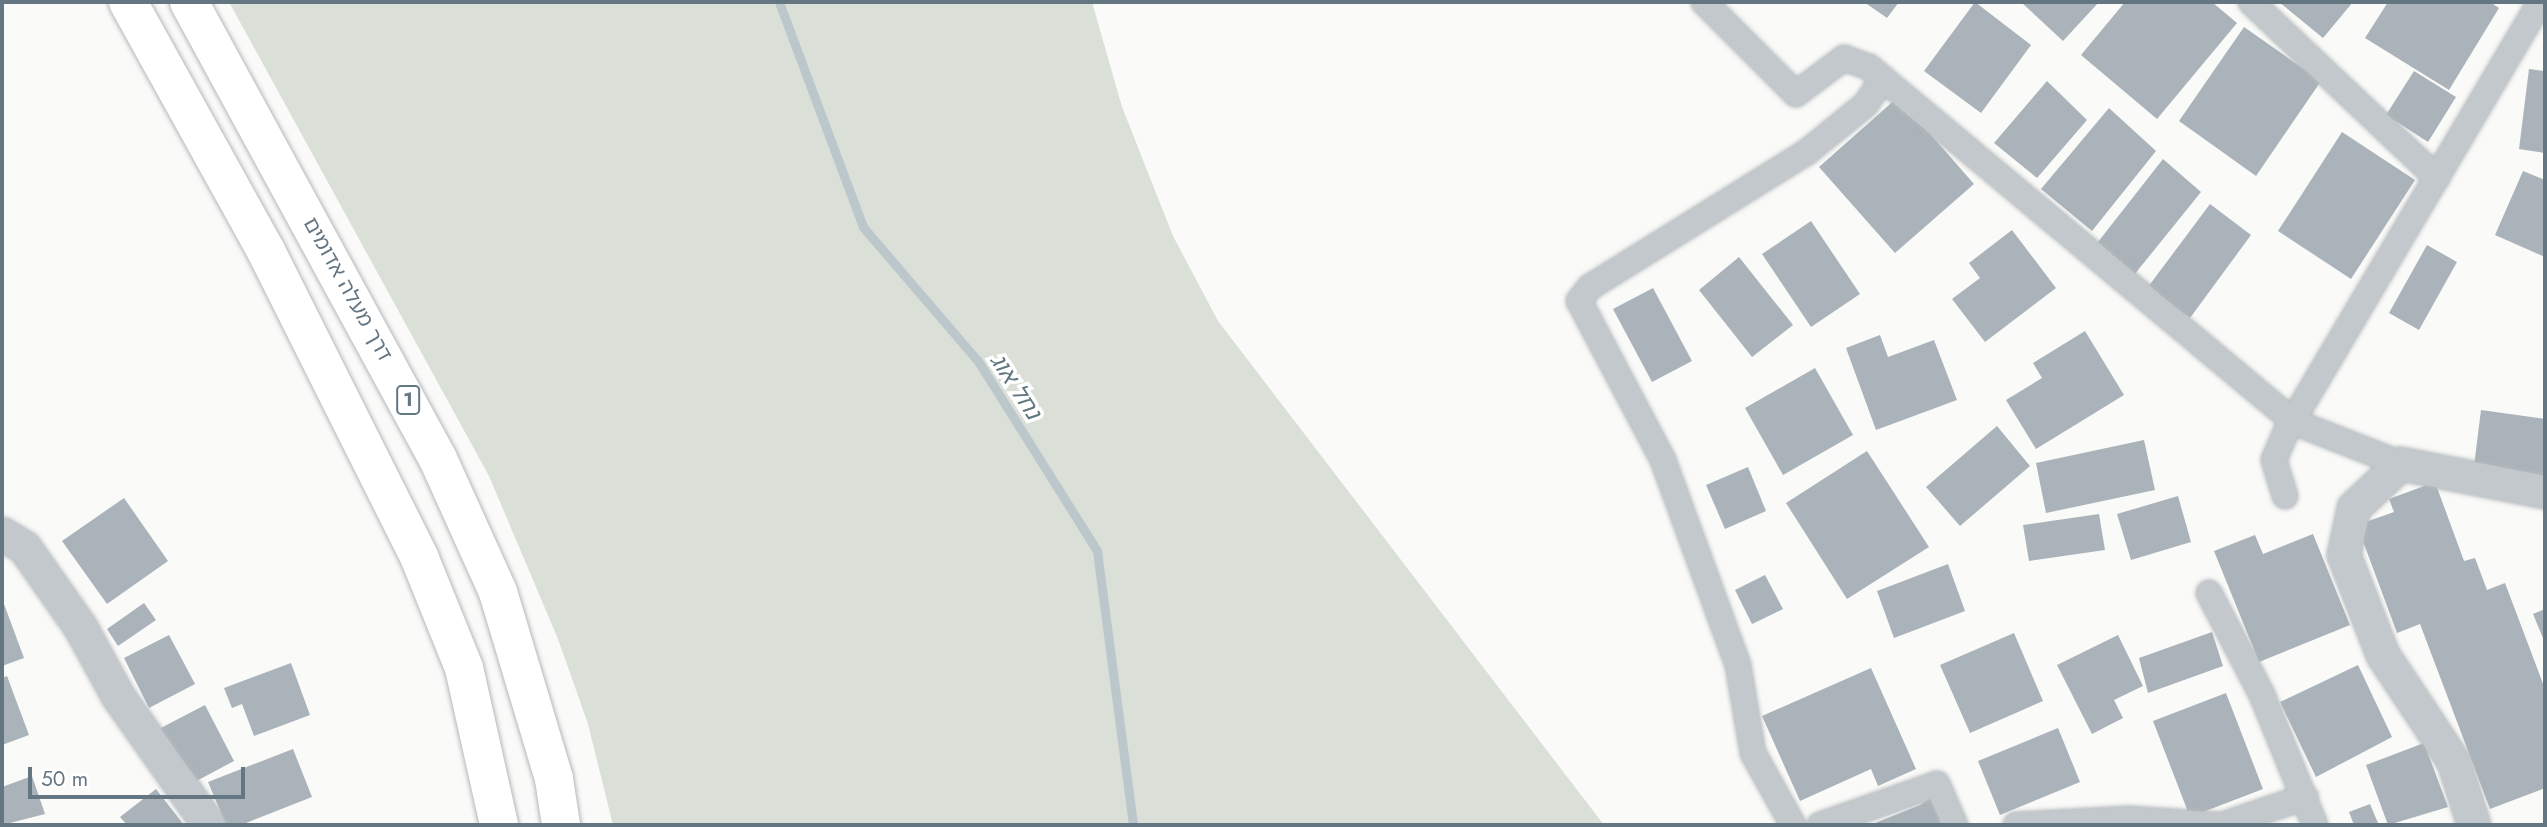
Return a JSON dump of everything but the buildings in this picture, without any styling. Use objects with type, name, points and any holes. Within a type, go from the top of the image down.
[{"type":"highway","points":[[128,2],[266,251],[420,559],[464,668],[499,825]]},
{"type":"highway","name":"דרך מעלה אדומים","points":[[189,2],[438,458],[498,592],[554,779],[561,825]]},
{"type":"street","points":[[1704,2],[1796,94],[1844,58],[1883,79],[2294,422],[2401,464],[2439,468],[2545,492]]},
{"type":"street","points":[[2251,2],[2437,178]]},
{"type":"street","points":[[2285,496],[2274,460],[2540,2]]},
{"type":"street","points":[[1793,825],[1754,753],[1738,665],[1663,460],[1579,301],[1590,287],[1807,152],[1866,104],[1883,79]]},
{"type":"street","points":[[2401,464],[2354,508],[2344,555],[2383,655],[2454,762],[2468,824]]},
{"type":"street","points":[[2,534],[25,548],[81,628],[118,696],[209,825]]},
{"type":"street","points":[[2209,593],[2262,695],[2315,825]]},
{"type":"street","points":[[1820,825],[1937,784],[1955,825]]},
{"type":"street","points":[[2016,825],[2129,819],[2221,825],[2305,797]]},
{"type":"shaded area","points":[[229,2],[1092,2],[1122,107],[1173,236],[1218,321],[1604,825],[613,825],[588,724],[558,639],[489,476]]},
{"type":"waterway","name":"נחל אוג","points":[[779,2],[863,227],[978,361],[1097,551],[1133,825]]}]
